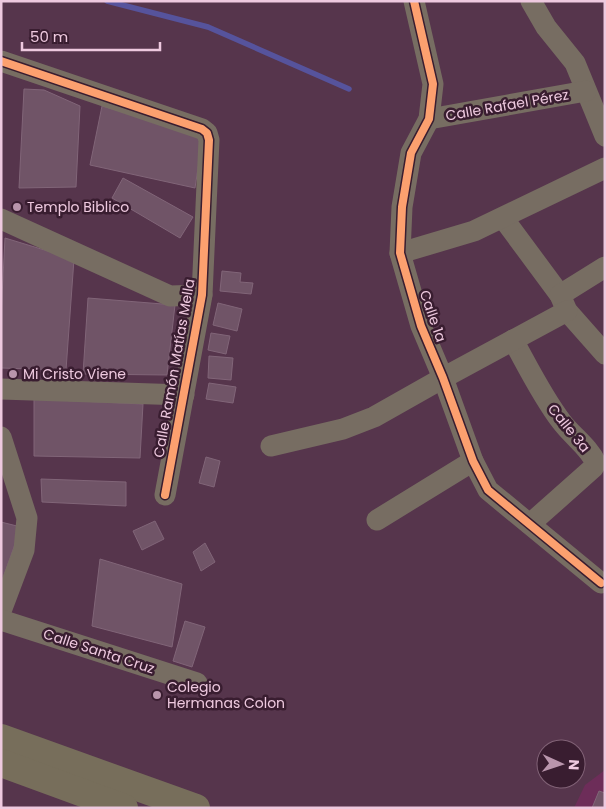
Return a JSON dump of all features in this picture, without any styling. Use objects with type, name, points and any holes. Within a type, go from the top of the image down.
[{"type":"main road","points":[[1,738],[196,808]]},
{"type":"main road","points":[[1,763],[124,808]]},
{"type":"street","name":"Calle 1a","points":[[414,1],[433,84],[429,119],[411,153],[402,207],[400,253],[421,326],[473,462],[488,490],[601,583]]},
{"type":"street","points":[[531,1],[546,27],[575,63],[605,136]]},
{"type":"street","name":"Calle Ramón Matías Mella","points":[[1,61],[202,129],[207,133],[209,140],[202,295],[165,495]]},
{"type":"street","name":"Calle Rafael Pérez","points":[[429,119],[586,91]]},
{"type":"street","points":[[400,253],[474,231],[605,168]]},
{"type":"street","points":[[503,218],[563,304],[605,354]]},
{"type":"street","points":[[1,219],[170,296],[202,295]]},
{"type":"street","points":[[271,446],[343,429],[366,420],[513,340],[563,304],[605,268]]},
{"type":"street","name":"Calle 3a","points":[[513,340],[552,409],[566,428],[591,454],[596,463],[593,468],[530,524]]},
{"type":"street","points":[[1,389],[184,395]]},
{"type":"street","points":[[1,437],[27,518],[24,550],[1,611]]},
{"type":"street","points":[[377,520],[473,462]]},
{"type":"street","name":"Calle Santa Cruz","points":[[1,620],[197,683]]},
{"type":"shaded area","points":[[605,770],[605,808],[574,808],[583,789],[586,789],[586,784]]},
{"type":"building","points":[[24,89],[44,90],[80,106],[76,187],[19,188]]},
{"type":"building","points":[[102,106],[203,135],[195,188],[90,165]]},
{"type":"building","points":[[123,178],[193,217],[180,238],[112,198]]},
{"type":"building","points":[[5,238],[74,259],[66,370],[1,368],[1,317]]},
{"type":"building","points":[[222,271],[241,273],[240,282],[253,283],[251,294],[220,291]]},
{"type":"building","points":[[88,298],[175,305],[167,375],[83,374]]},
{"type":"building","points":[[218,303],[242,309],[237,331],[213,325]]},
{"type":"building","points":[[211,333],[230,336],[226,354],[208,350]]},
{"type":"building","points":[[209,356],[233,358],[231,380],[208,378]]},
{"type":"building","points":[[209,383],[236,387],[233,403],[206,399]]},
{"type":"building","points":[[34,399],[143,404],[140,458],[34,456]]},
{"type":"building","points":[[206,457],[220,461],[214,487],[199,483]]},
{"type":"building","points":[[41,479],[126,482],[126,506],[42,502]]},
{"type":"building","points":[[155,521],[164,539],[142,550],[133,531]]},
{"type":"building","points":[[1,522],[21,527],[1,584]]},
{"type":"building","points":[[205,543],[215,562],[201,571],[193,552]]},
{"type":"building","points":[[100,559],[182,584],[172,647],[92,626]]},
{"type":"building","points":[[185,621],[205,627],[192,667],[173,661]]},
{"type":"building","points":[[599,791],[605,793],[605,808],[592,808]]},
{"type":"waterway","points":[[107,1],[208,27],[349,89]]},
{"type":"cycle path","points":[[414,1],[433,84],[429,119],[411,153],[402,207],[400,253],[421,326],[443,378],[473,461],[488,490],[601,583]]},
{"type":"cycle path","points":[[1,61],[202,129],[207,133],[209,140],[202,295],[165,495]]},
{"type":"place","name":"Templo Biblico","points":[[17,207]]},
{"type":"place","name":"Mi Cristo Viene","points":[[13,374]]},
{"type":"place","name":"Colegio Hermanas Colon","points":[[157,695]]}]
